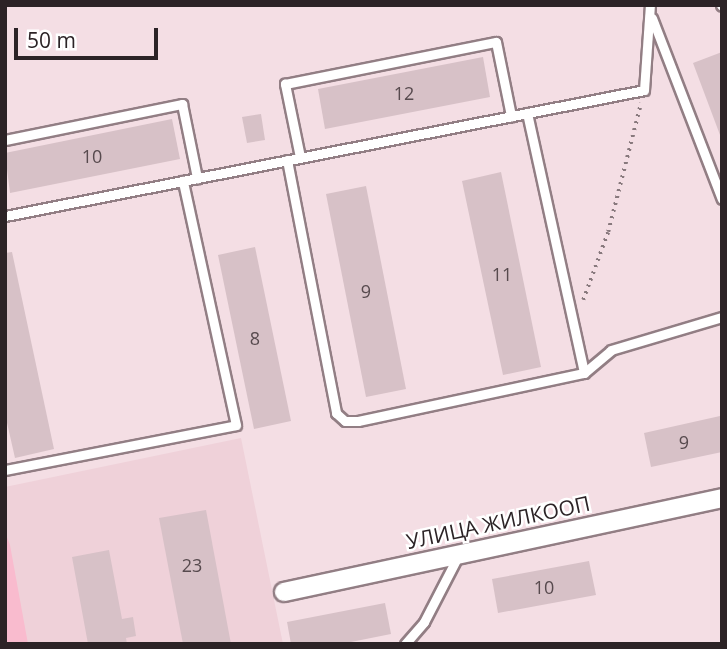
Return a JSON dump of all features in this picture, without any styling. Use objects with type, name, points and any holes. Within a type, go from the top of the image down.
[{"type":"street","name":"УЛИЦА ЖИЛКООП","points":[[284,592],[722,498]]},
{"type":"lane","points":[[5,216],[644,90],[650,9]]},
{"type":"lane","points":[[650,9],[722,199]]},
{"type":"lane","points":[[300,157],[285,84],[496,42],[511,117]]},
{"type":"lane","points":[[5,140],[182,104],[197,177]]},
{"type":"lane","points":[[527,113],[584,373]]},
{"type":"lane","points":[[287,160],[336,413],[345,421],[358,421],[584,373],[611,350],[722,317]]},
{"type":"lane","points":[[5,470],[236,425],[183,180]]},
{"type":"lane","points":[[405,644],[424,622],[460,553]]},
{"type":"path","points":[[573,328],[608,232],[644,90]]},
{"type":"shaded area","points":[[241,438],[283,644],[5,644],[5,487]]},
{"type":"shaded area","points":[[5,532],[10,545],[28,644],[5,644]]},
{"type":"building","points":[[722,52],[722,135],[720,135],[693,63]]},
{"type":"building","points":[[483,57],[490,97],[325,129],[318,89]]},
{"type":"building","points":[[261,114],[265,140],[247,143],[242,117]]},
{"type":"building","points":[[172,119],[180,159],[10,193],[5,153]]},
{"type":"building","points":[[501,172],[541,367],[503,375],[462,181]]},
{"type":"building","points":[[366,186],[406,389],[366,397],[326,194]]},
{"type":"building","points":[[255,247],[291,421],[254,429],[218,255]]},
{"type":"building","points":[[12,252],[54,449],[15,458],[5,414],[5,253]]},
{"type":"building","points":[[720,416],[722,452],[651,467],[644,433]]},
{"type":"building","points":[[206,510],[231,644],[183,644],[159,518]]},
{"type":"building","points":[[109,550],[122,619],[133,617],[136,636],[126,638],[127,644],[88,644],[72,557]]},
{"type":"building","points":[[589,561],[596,595],[498,613],[492,579]]},
{"type":"building","points":[[385,603],[391,634],[341,644],[291,644],[287,622]]}]
